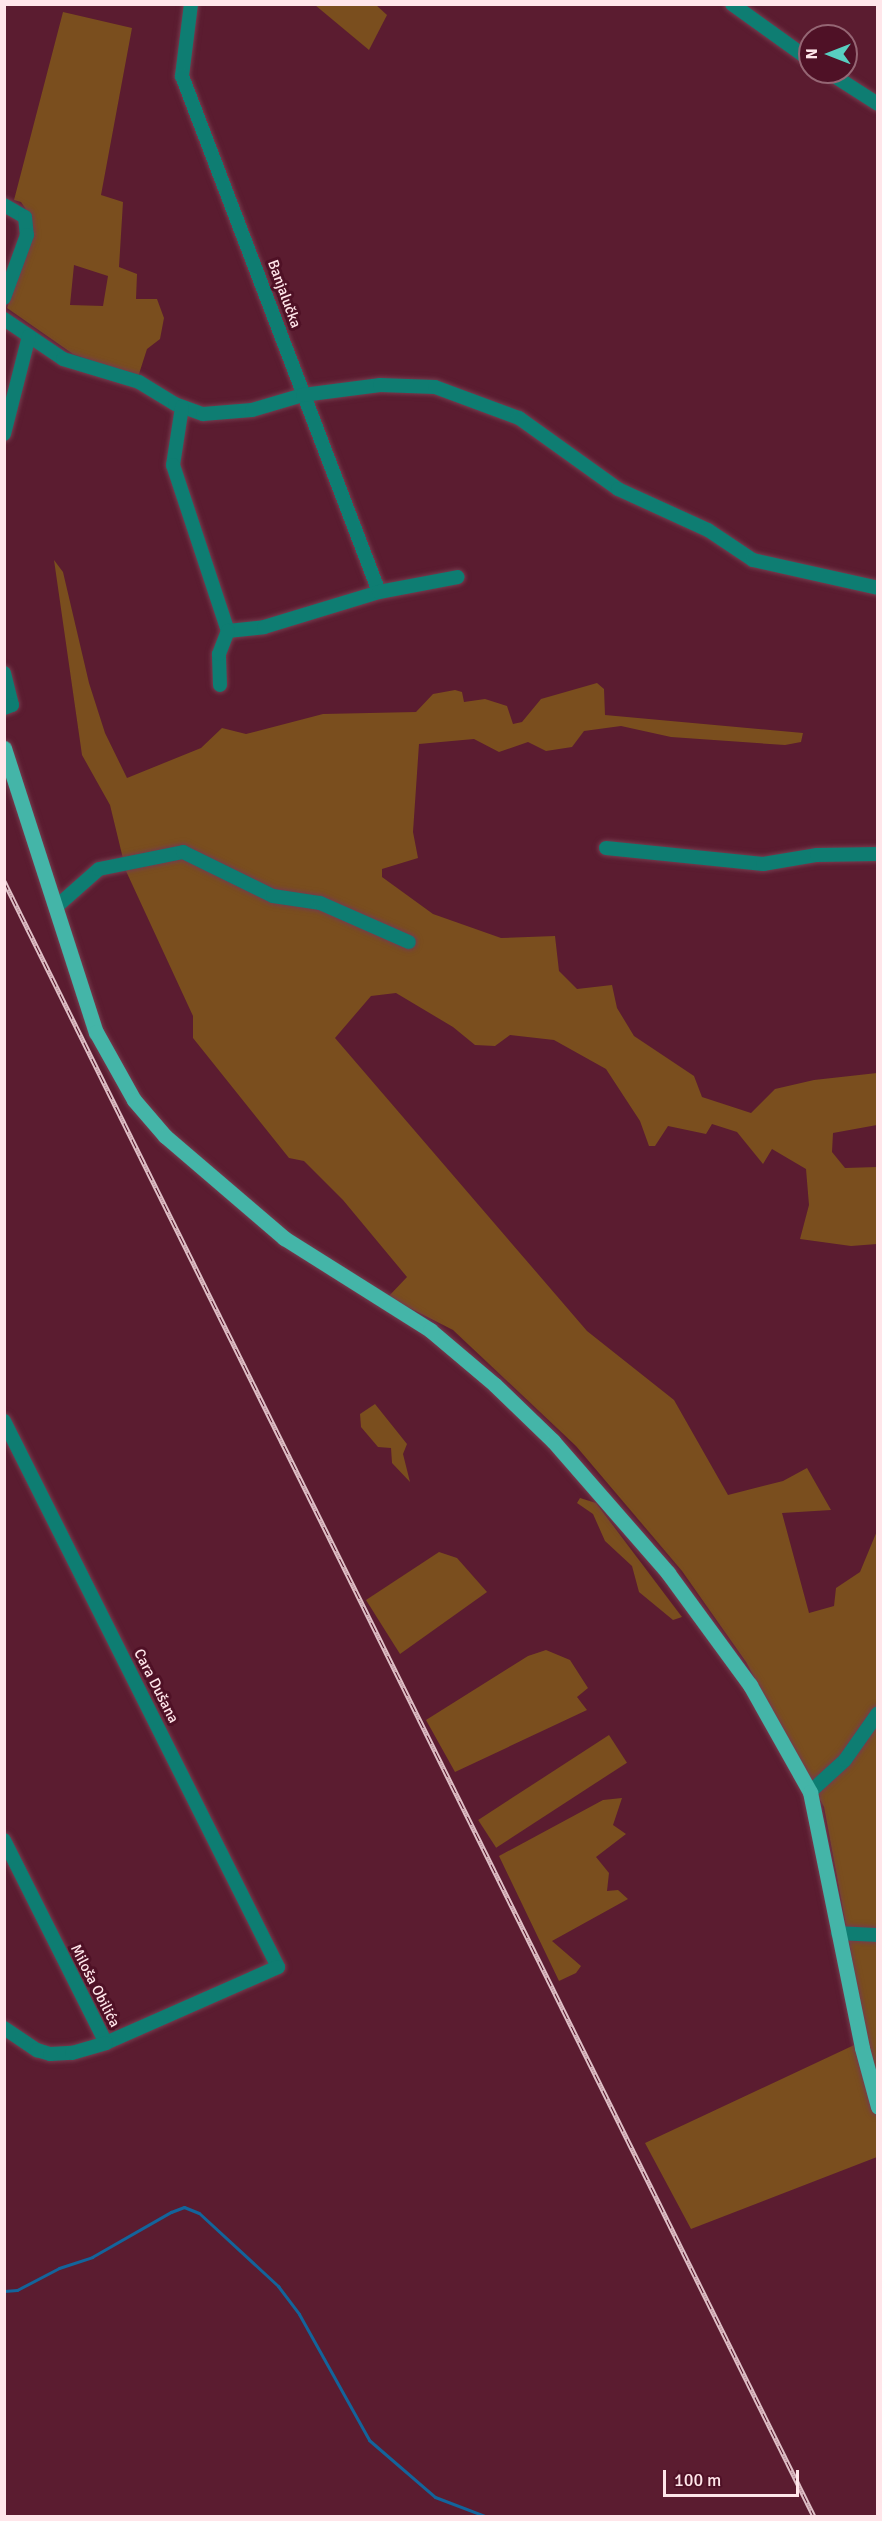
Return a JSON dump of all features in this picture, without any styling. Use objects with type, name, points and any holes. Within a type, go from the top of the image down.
[{"type":"main road","points":[[4,748],[96,1032],[134,1100],[165,1136],[310,1258],[430,1330],[552,1441],[668,1573],[750,1685],[810,1792],[838,1933],[878,2107]]},
{"type":"street","name":"Banjalučka","points":[[191,4],[182,76],[378,592]]},
{"type":"street","points":[[732,4],[798,51]]},
{"type":"street","points":[[847,84],[878,104]]},
{"type":"street","points":[[4,205],[25,217],[27,235],[4,298]]},
{"type":"street","points":[[4,319],[63,359],[139,382],[182,407],[203,414],[252,410],[303,395],[401,383],[435,387],[469,397],[519,418],[618,489],[698,525],[753,560],[878,588]]},
{"type":"street","points":[[4,434],[29,336]]},
{"type":"street","points":[[182,407],[172,465],[228,631],[219,654],[220,685]]},
{"type":"street","points":[[228,631],[264,627],[378,592],[458,577]]},
{"type":"street","points":[[4,673],[12,705],[4,708]]},
{"type":"street","points":[[606,848],[763,864],[817,855],[878,854]]},
{"type":"street","points":[[56,907],[99,869],[183,852],[273,896],[320,903],[409,942]]},
{"type":"street","name":"Cara Dušana","points":[[4,1420],[278,1967]]},
{"type":"street","points":[[810,1792],[845,1760],[878,1713]]},
{"type":"street","name":"Miloša Obilića","points":[[4,1840],[106,2043],[278,1967]]},
{"type":"street","points":[[838,1933],[878,1935]]},
{"type":"street","points":[[4,2028],[37,2050],[50,2054],[80,2052],[106,2043]]},
{"type":"shaded area","points":[[315,5],[376,5],[387,15],[369,50]]},
{"type":"shaded area","points":[[63,12],[132,28],[101,195],[123,202],[119,267],[137,274],[136,299],[157,299],[164,318],[160,339],[147,349],[138,377],[73,354],[7,308],[28,249],[31,217],[21,202],[14,200]],"holes":[[[74,265],[108,276],[103,306],[70,305]]]},
{"type":"shaded area","points":[[54,560],[63,572],[89,683],[105,733],[127,778],[201,748],[222,728],[246,734],[323,714],[416,712],[433,694],[455,690],[462,692],[464,702],[485,699],[507,706],[513,724],[522,722],[541,699],[597,683],[604,689],[605,715],[803,733],[801,742],[785,745],[671,737],[621,726],[584,731],[572,747],[546,751],[528,742],[499,752],[474,739],[419,744],[413,832],[418,858],[382,869],[382,877],[433,914],[501,938],[555,936],[559,971],[577,989],[612,985],[617,1008],[634,1036],[694,1076],[702,1097],[751,1113],[775,1089],[814,1080],[877,1073],[877,1125],[833,1133],[832,1152],[845,1168],[877,1167],[877,1244],[851,1246],[800,1239],[809,1205],[806,1169],[772,1149],[763,1164],[737,1132],[712,1124],[706,1134],[668,1126],[655,1146],[649,1146],[640,1121],[606,1069],[554,1040],[510,1035],[495,1046],[475,1045],[453,1027],[396,993],[371,996],[335,1038],[587,1331],[674,1400],[728,1495],[783,1481],[807,1468],[831,1510],[782,1513],[809,1613],[834,1606],[836,1588],[860,1572],[877,1531],[877,2157],[691,2229],[645,2143],[867,2039],[824,1807],[746,1662],[682,1571],[576,1446],[453,1330],[388,1297],[407,1277],[343,1200],[304,1161],[289,1158],[193,1038],[193,1016],[126,871],[110,805],[82,755]]},
{"type":"shaded area","points":[[375,1404],[407,1444],[403,1454],[410,1482],[392,1463],[391,1448],[378,1447],[361,1427],[360,1414]]},
{"type":"shaded area","points":[[580,1498],[596,1503],[682,1617],[673,1620],[639,1592],[632,1566],[605,1541],[593,1514],[577,1503]]},
{"type":"shaded area","points":[[439,1552],[457,1558],[487,1592],[400,1654],[366,1600]]},
{"type":"shaded area","points":[[546,1650],[570,1660],[588,1688],[577,1697],[587,1710],[455,1772],[426,1720],[528,1656]]},
{"type":"shaded area","points":[[609,1735],[627,1763],[496,1848],[478,1820]]},
{"type":"shaded area","points":[[622,1798],[613,1825],[626,1834],[596,1857],[609,1873],[607,1891],[618,1890],[628,1899],[552,1941],[581,1966],[576,1973],[559,1981],[499,1856],[603,1800]]},
{"type":"waterway","points":[[4,2291],[17,2290],[59,2268],[92,2257],[171,2212],[184,2207],[199,2213],[278,2286],[299,2314],[369,2440],[435,2497],[485,2516]]},
{"type":"railway","points":[[4,881],[814,2516]]}]
